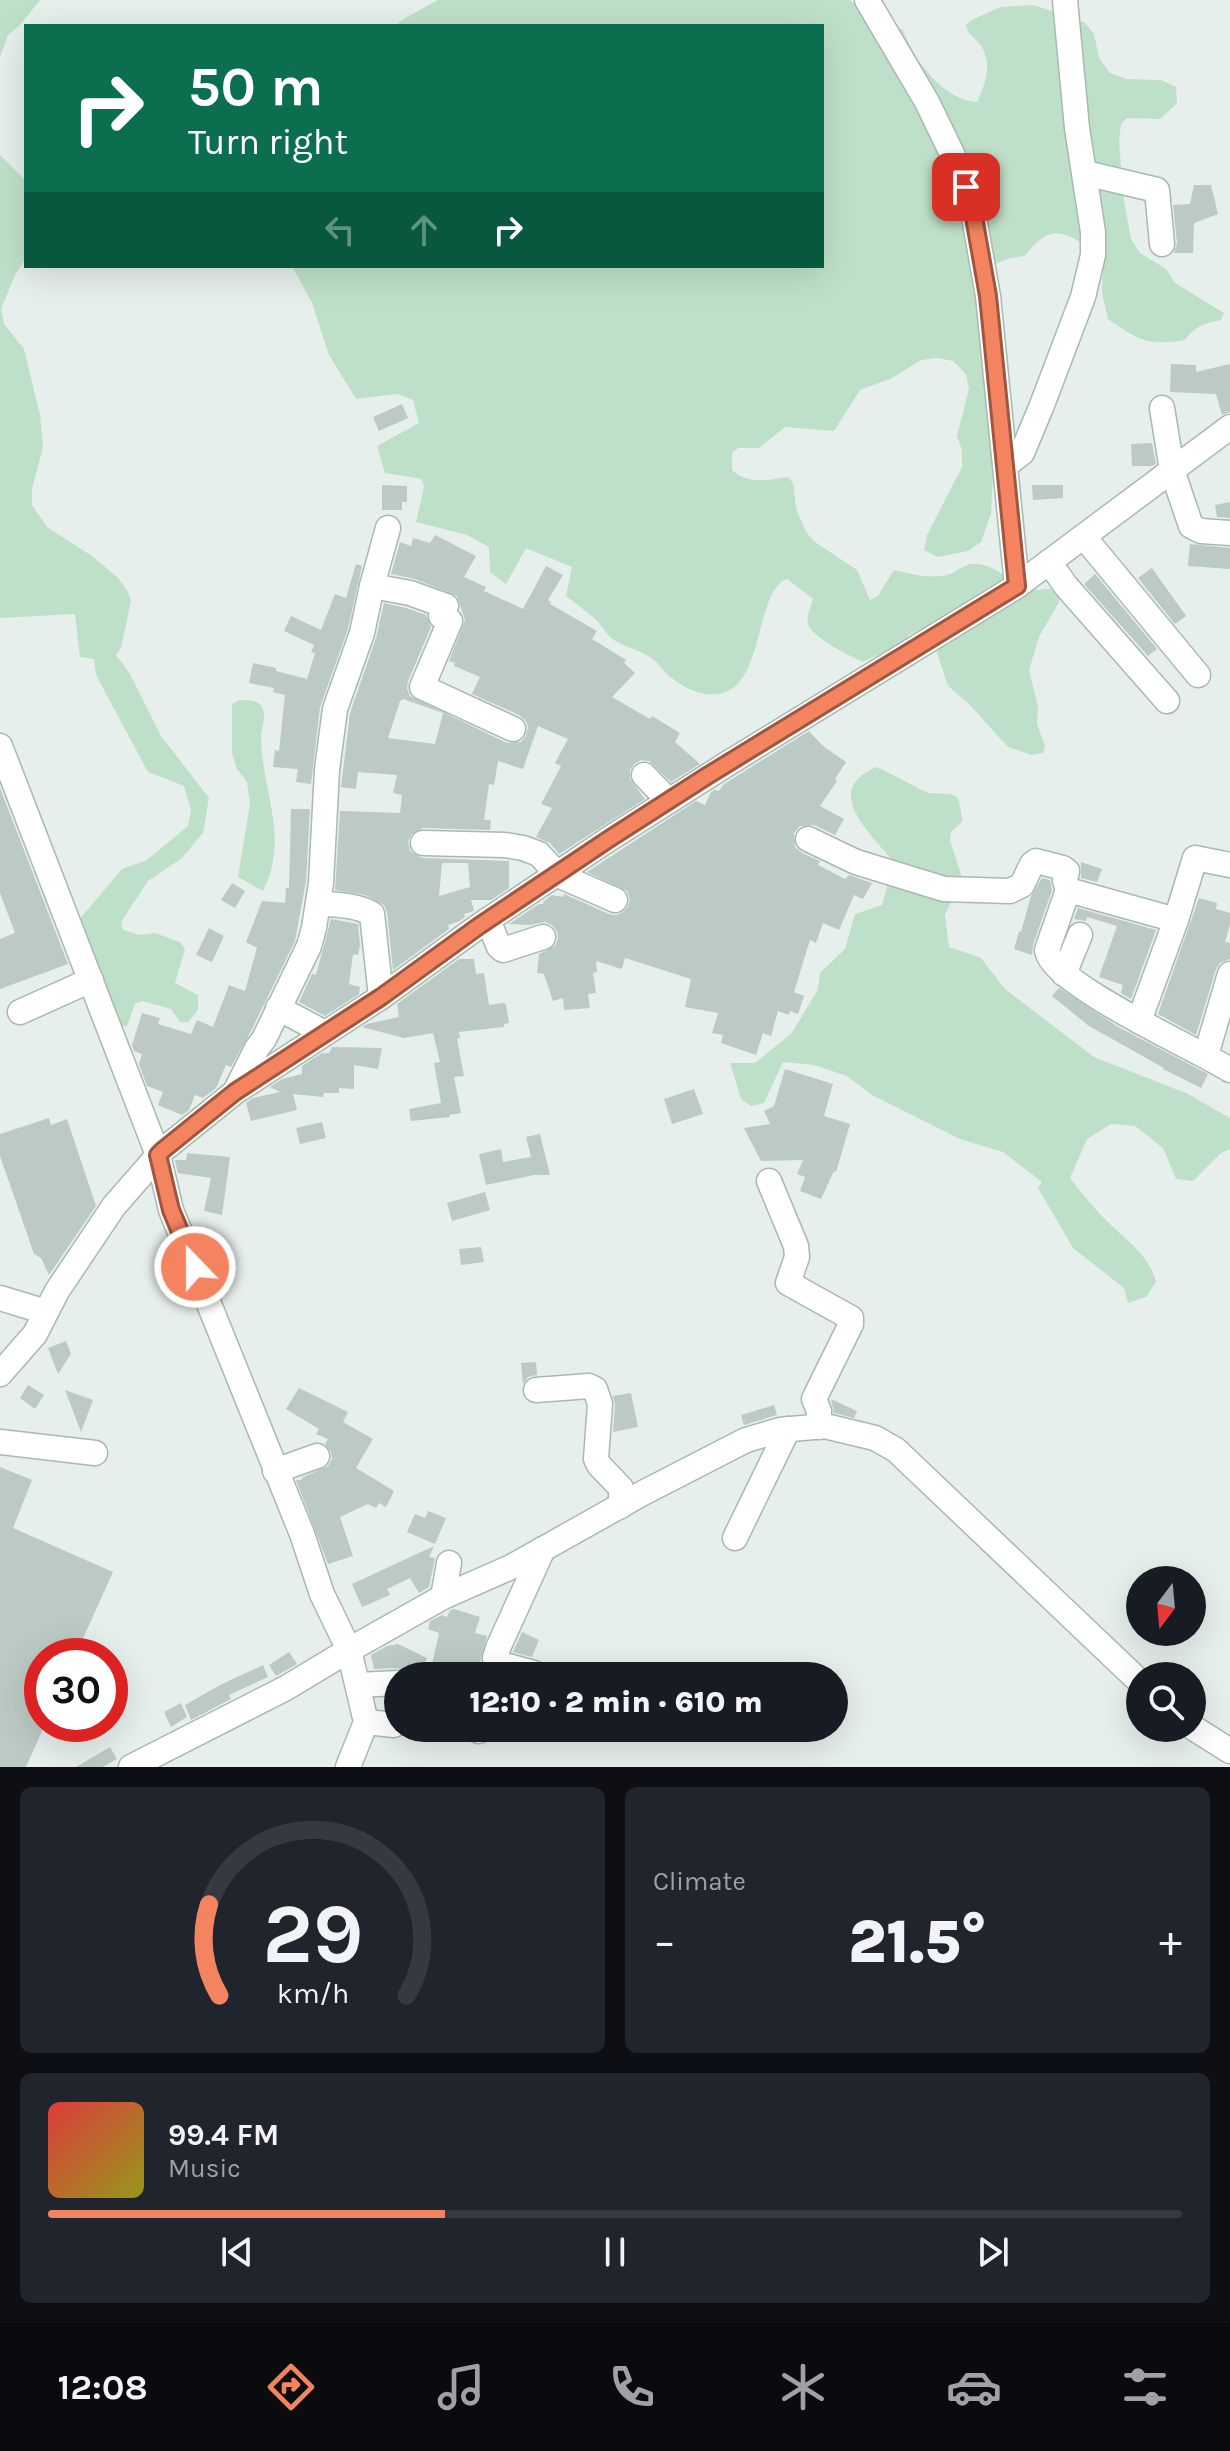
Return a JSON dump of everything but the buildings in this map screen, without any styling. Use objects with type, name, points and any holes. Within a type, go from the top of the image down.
[{"type":"street","points":[[867,0],[927,102],[959,168],[972,206],[988,296],[1017,586]]},
{"type":"street","points":[[1006,465],[1022,453],[1042,405],[1083,297],[1093,255],[1093,232],[1077,128],[1065,0]]},
{"type":"street","points":[[1085,173],[1157,190],[1162,244]]},
{"type":"street","points":[[1162,408],[1172,470],[1191,526],[1201,531],[1230,533]]},
{"type":"street","points":[[0,1374],[35,1334],[64,1280],[104,1218],[158,1155],[235,1092],[381,997],[488,920],[669,801],[1017,586],[1230,427]]},
{"type":"street","points":[[235,1092],[309,946],[318,904],[327,770],[335,709],[362,633],[388,528]]},
{"type":"street","points":[[1084,537],[1198,675]]},
{"type":"street","points":[[1049,562],[1066,586],[1167,701]]},
{"type":"street","points":[[372,586],[410,593],[446,606],[441,616],[450,621],[422,687],[513,729]]},
{"type":"street","points":[[0,746],[158,1155],[171,1210],[302,1534],[322,1594],[349,1650],[366,1722],[348,1767]]},
{"type":"street","points":[[644,775],[669,801]]},
{"type":"street","points":[[808,839],[856,862],[944,889],[1010,891],[1022,885],[1036,861],[1063,868],[1067,871],[1065,881],[1068,890],[1047,950],[1049,958],[1064,974],[1117,1009],[1230,1070]]},
{"type":"street","points":[[423,843],[523,848],[539,854],[558,875],[615,900]]},
{"type":"street","points":[[1139,1021],[1195,858],[1230,865]]},
{"type":"street","points":[[1068,890],[1176,920]]},
{"type":"street","points":[[318,904],[334,904],[372,914],[381,997]]},
{"type":"street","points":[[488,920],[503,950],[543,937]]},
{"type":"street","points":[[1064,974],[1080,935]]},
{"type":"street","points":[[1206,1055],[1230,974]]},
{"type":"street","points":[[20,1012],[91,980]]},
{"type":"street","points":[[278,1008],[325,1033]]},
{"type":"street","points":[[769,1181],[796,1246],[797,1257],[788,1283],[851,1318],[851,1324],[814,1399],[819,1411],[819,1427]]},
{"type":"street","points":[[0,1298],[46,1312]]},
{"type":"street","points":[[536,1390],[589,1386],[595,1389],[600,1404],[596,1459],[621,1488],[621,1506]]},
{"type":"street","points":[[131,1767],[286,1688],[443,1597],[505,1570],[746,1440],[788,1429],[825,1426],[875,1438],[896,1450],[1126,1669]]},
{"type":"street","points":[[735,1538],[788,1429]]},
{"type":"street","points":[[0,1442],[95,1453]]},
{"type":"street","points":[[275,1471],[317,1456]]},
{"type":"street","points":[[499,1662],[495,1658],[498,1648],[543,1549]]},
{"type":"street","points":[[443,1597],[449,1563]]},
{"type":"street","points":[[358,1685],[384,1685]]},
{"type":"street","points":[[366,1722],[384,1724]]},
{"type":"street","points":[[1206,1736],[1230,1751]]},
{"type":"green space","points":[[0,0],[40,0],[8,35],[0,57]]},
{"type":"green space","points":[[438,0],[850,0],[866,16],[903,30],[914,54],[931,76],[953,94],[977,102],[985,82],[987,60],[966,25],[1000,7],[1034,5],[1085,23],[1094,34],[1099,58],[1110,73],[1127,79],[1161,80],[1176,87],[1177,103],[1160,119],[1127,118],[1121,124],[1119,142],[1124,201],[1131,239],[1140,253],[1166,269],[1175,283],[1224,313],[1221,320],[1200,326],[1185,340],[1152,342],[1127,332],[1108,319],[1102,294],[1103,259],[1063,234],[1045,236],[1025,256],[1010,258],[975,272],[996,411],[991,514],[981,542],[968,551],[938,557],[924,550],[927,535],[962,467],[962,450],[957,436],[969,389],[966,374],[953,361],[938,358],[921,360],[892,378],[860,390],[834,431],[785,427],[759,448],[738,448],[732,453],[732,470],[745,478],[788,477],[793,483],[796,508],[806,532],[815,542],[857,570],[870,600],[878,596],[894,570],[936,576],[950,574],[973,564],[996,570],[1024,587],[1052,589],[1059,594],[1059,602],[1039,637],[1029,670],[1038,707],[1037,724],[1045,746],[1043,753],[1032,755],[1008,747],[948,686],[937,653],[941,646],[925,628],[910,634],[899,646],[862,662],[816,635],[808,624],[813,599],[787,579],[776,587],[769,601],[744,676],[733,688],[718,694],[703,693],[681,685],[650,657],[611,638],[595,619],[566,596],[572,567],[526,548],[506,584],[490,572],[489,547],[467,535],[416,522],[424,487],[422,479],[385,473],[377,446],[419,423],[413,400],[397,394],[356,399],[329,355],[312,303],[293,268],[824,268],[824,24],[398,24]]},
{"type":"green space","points":[[0,155],[24,179],[24,261],[1,309],[4,324],[24,349],[40,415],[43,447],[32,489],[32,505],[47,527],[92,556],[118,578],[128,592],[131,601],[121,648],[116,655],[130,674],[161,736],[209,798],[203,833],[182,858],[148,881],[121,922],[123,930],[139,935],[155,933],[180,942],[185,949],[175,983],[198,995],[198,1010],[188,1022],[180,1022],[171,1009],[142,1001],[135,1004],[127,1026],[116,1027],[78,921],[122,869],[147,860],[188,826],[191,810],[184,786],[148,772],[96,675],[94,659],[80,657],[75,614],[0,618]]},
{"type":"green space","points":[[240,700],[258,703],[264,714],[262,758],[272,814],[274,852],[263,891],[238,877],[250,804],[247,782],[237,769],[232,753],[232,704]]},
{"type":"green space","points":[[877,767],[928,793],[951,794],[958,798],[963,821],[951,832],[950,840],[962,878],[945,915],[949,947],[981,958],[1005,989],[1094,1057],[1188,1094],[1230,1118],[1230,1149],[1221,1153],[1193,1181],[1176,1179],[1163,1148],[1135,1126],[1111,1124],[1087,1139],[1070,1178],[1148,1264],[1156,1282],[1146,1297],[1128,1303],[1124,1288],[1073,1248],[1038,1188],[1042,1182],[1003,1152],[960,1139],[872,1095],[847,1076],[814,1065],[783,1062],[764,1103],[751,1106],[741,1099],[730,1063],[755,1063],[792,1033],[818,989],[820,973],[845,949],[855,914],[882,905],[894,862],[863,826],[851,800],[852,788],[860,777]]},
{"type":"route","points":[[195,1267],[171,1210],[158,1155],[163,1150],[235,1092],[381,997],[479,926],[609,839],[1017,586],[988,296],[966,187]]}]
